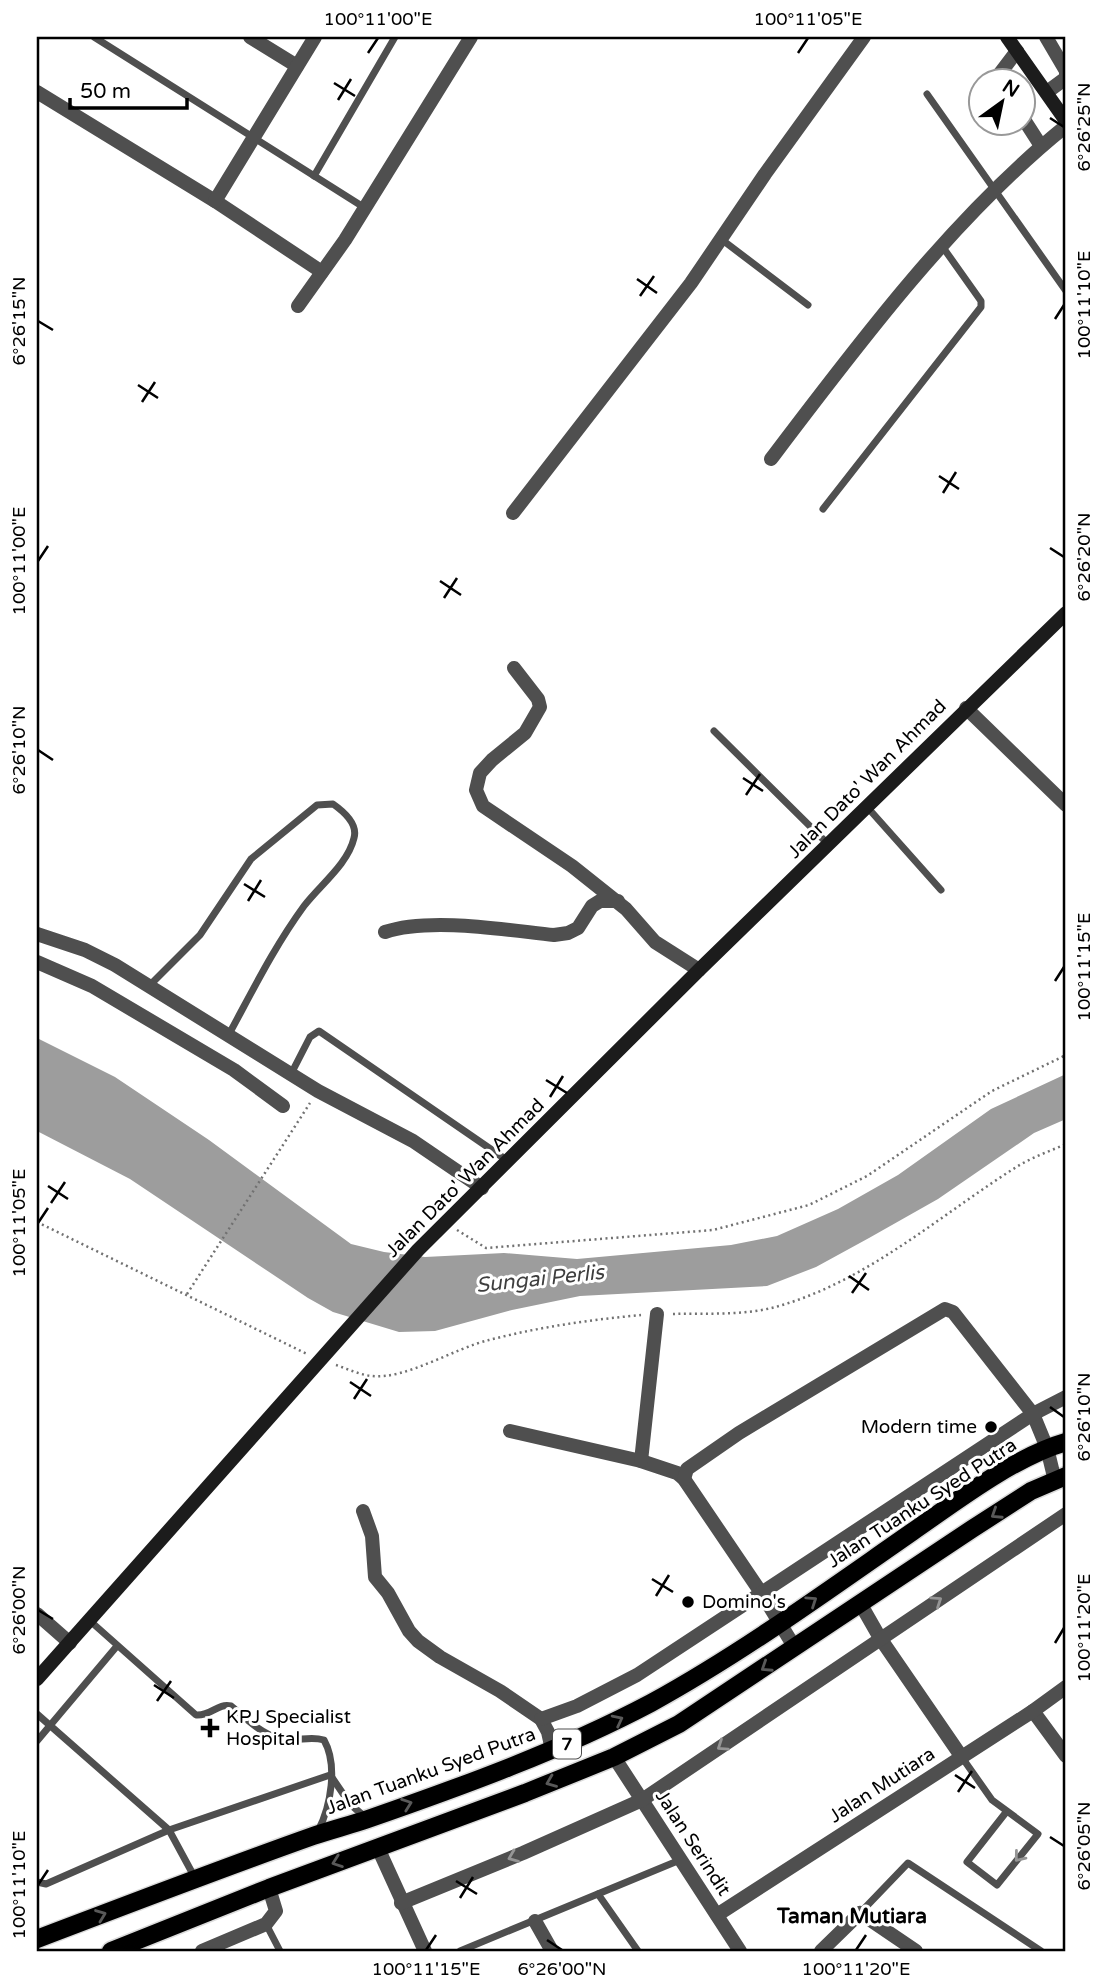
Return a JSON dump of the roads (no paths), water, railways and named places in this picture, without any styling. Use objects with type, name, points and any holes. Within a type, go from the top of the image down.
[{"type":"main road","points":[[1007,37],[1047,92],[1066,124]]},
{"type":"main road","name":"Jalan Dato' Wan Ahmad","points":[[37,1679],[418,1250],[699,970],[1066,613]]},
{"type":"main road","name":"Jalan Tuanku Syed Putra","points":[[37,1938],[317,1835],[368,1819],[552,1750],[597,1730],[690,1681],[959,1500],[1046,1448],[1066,1442]]},
{"type":"main road","name":"7","points":[[111,1951],[614,1757],[679,1724],[1031,1491],[1061,1478]]},
{"type":"street","points":[[250,37],[297,66]]},
{"type":"street","points":[[215,201],[315,37]]},
{"type":"street","points":[[298,306],[365,208],[471,37]]},
{"type":"street","points":[[513,513],[691,283],[812,107],[864,37]]},
{"type":"street","points":[[1046,37],[1066,71],[1066,78],[1047,92]]},
{"type":"street","points":[[1007,66],[1017,51]]},
{"type":"street","points":[[37,92],[215,201],[322,272]]},
{"type":"street","points":[[771,459],[847,359],[942,246],[994,191],[1066,124]]},
{"type":"street","points":[[1035,136],[1041,146]]},
{"type":"street","points":[[514,668],[538,698],[540,707],[525,733],[480,773],[476,790],[483,806],[572,866],[618,901],[655,942],[699,970]]},
{"type":"street","points":[[966,708],[1066,805]]},
{"type":"street","points":[[385,932],[403,926],[447,926],[554,935],[578,928],[592,906],[600,901],[618,901]]},
{"type":"street","points":[[37,934],[97,955],[318,1091],[413,1141],[482,1188]]},
{"type":"street","points":[[37,962],[92,986],[234,1070],[283,1106]]},
{"type":"street","points":[[684,1479],[687,1469],[740,1433],[941,1309],[953,1312],[1033,1414],[1061,1478]]},
{"type":"street","points":[[641,1461],[657,1314]]},
{"type":"street","points":[[541,1719],[576,1706],[637,1675],[1033,1414],[1066,1397]]},
{"type":"street","points":[[510,1431],[641,1461],[684,1479],[795,1648]]},
{"type":"street","points":[[363,1511],[372,1536],[375,1577],[388,1593],[408,1631],[440,1657],[500,1691],[541,1719],[548,1732],[552,1750]]},
{"type":"street","points":[[401,1903],[642,1800],[1066,1514]]},
{"type":"street","points":[[860,1603],[880,1638],[961,1756]]},
{"type":"street","points":[[37,1614],[70,1643]]},
{"type":"street","name":"Jalan Mutiara","points":[[717,1914],[1033,1711],[1066,1687]]},
{"type":"street","points":[[1033,1711],[1066,1756]]},
{"type":"street","name":"Jalan Serindit","points":[[614,1757],[740,1951]]},
{"type":"street","points":[[378,1847],[401,1903],[425,1951]]},
{"type":"street","points":[[202,1951],[267,1924],[276,1911],[269,1888]]},
{"type":"street","points":[[821,1951],[860,1913],[916,1951]]},
{"type":"street","points":[[536,1921],[552,1951]]},
{"type":"lane","points":[[94,37],[365,208]]},
{"type":"lane","points":[[314,176],[395,37]]},
{"type":"lane","points":[[928,94],[1066,291]]},
{"type":"lane","points":[[721,239],[808,305]]},
{"type":"lane","points":[[823,509],[981,307],[981,301],[942,246]]},
{"type":"lane","points":[[714,731],[828,844]]},
{"type":"lane","points":[[149,986],[200,935],[251,859],[317,805],[333,803],[353,824],[356,834],[352,846],[284,936],[228,1036]]},
{"type":"lane","points":[[868,807],[941,890]]},
{"type":"lane","points":[[291,1075],[310,1037],[319,1031],[509,1161]]},
{"type":"lane","points":[[89,1620],[196,1716],[211,1714],[220,1706],[226,1705],[231,1706],[263,1732],[276,1738],[291,1740],[314,1736],[324,1740],[329,1749],[330,1775],[327,1814],[317,1835]]},
{"type":"lane","points":[[37,1741],[117,1646]]},
{"type":"lane","points":[[37,1714],[169,1830],[196,1879]]},
{"type":"lane","points":[[961,1756],[992,1800],[1007,1811],[1038,1834],[997,1885],[967,1863],[1007,1811]]},
{"type":"lane","points":[[330,1775],[350,1804],[368,1819]]},
{"type":"lane","points":[[37,1882],[46,1884],[169,1830],[330,1775]]},
{"type":"lane","points":[[460,1951],[680,1860]]},
{"type":"lane","points":[[860,1913],[908,1863],[1041,1951]]},
{"type":"lane","points":[[598,1894],[638,1951]]},
{"type":"lane","points":[[267,1924],[280,1951]]},
{"type":"water","name":"Sungai Perlis","points":[[37,1038],[115,1077],[209,1140],[351,1244],[384,1252],[425,1257],[504,1253],[577,1259],[731,1245],[777,1236],[838,1209],[898,1175],[991,1109],[1066,1074],[1066,1119],[1034,1133],[938,1199],[869,1238],[816,1267],[767,1286],[580,1296],[512,1310],[435,1331],[399,1332],[333,1312],[130,1179],[37,1131]]},
{"type":"place","name":"Modern time","points":[[991,1427]]},
{"type":"place","name":"Domino's","points":[[688,1602]]},
{"type":"place","name":"KPJ Specialist Hospital","points":[[210,1728]]},
{"type":"district","name":"Taman Mutiara","points":[[852,1916]]}]
